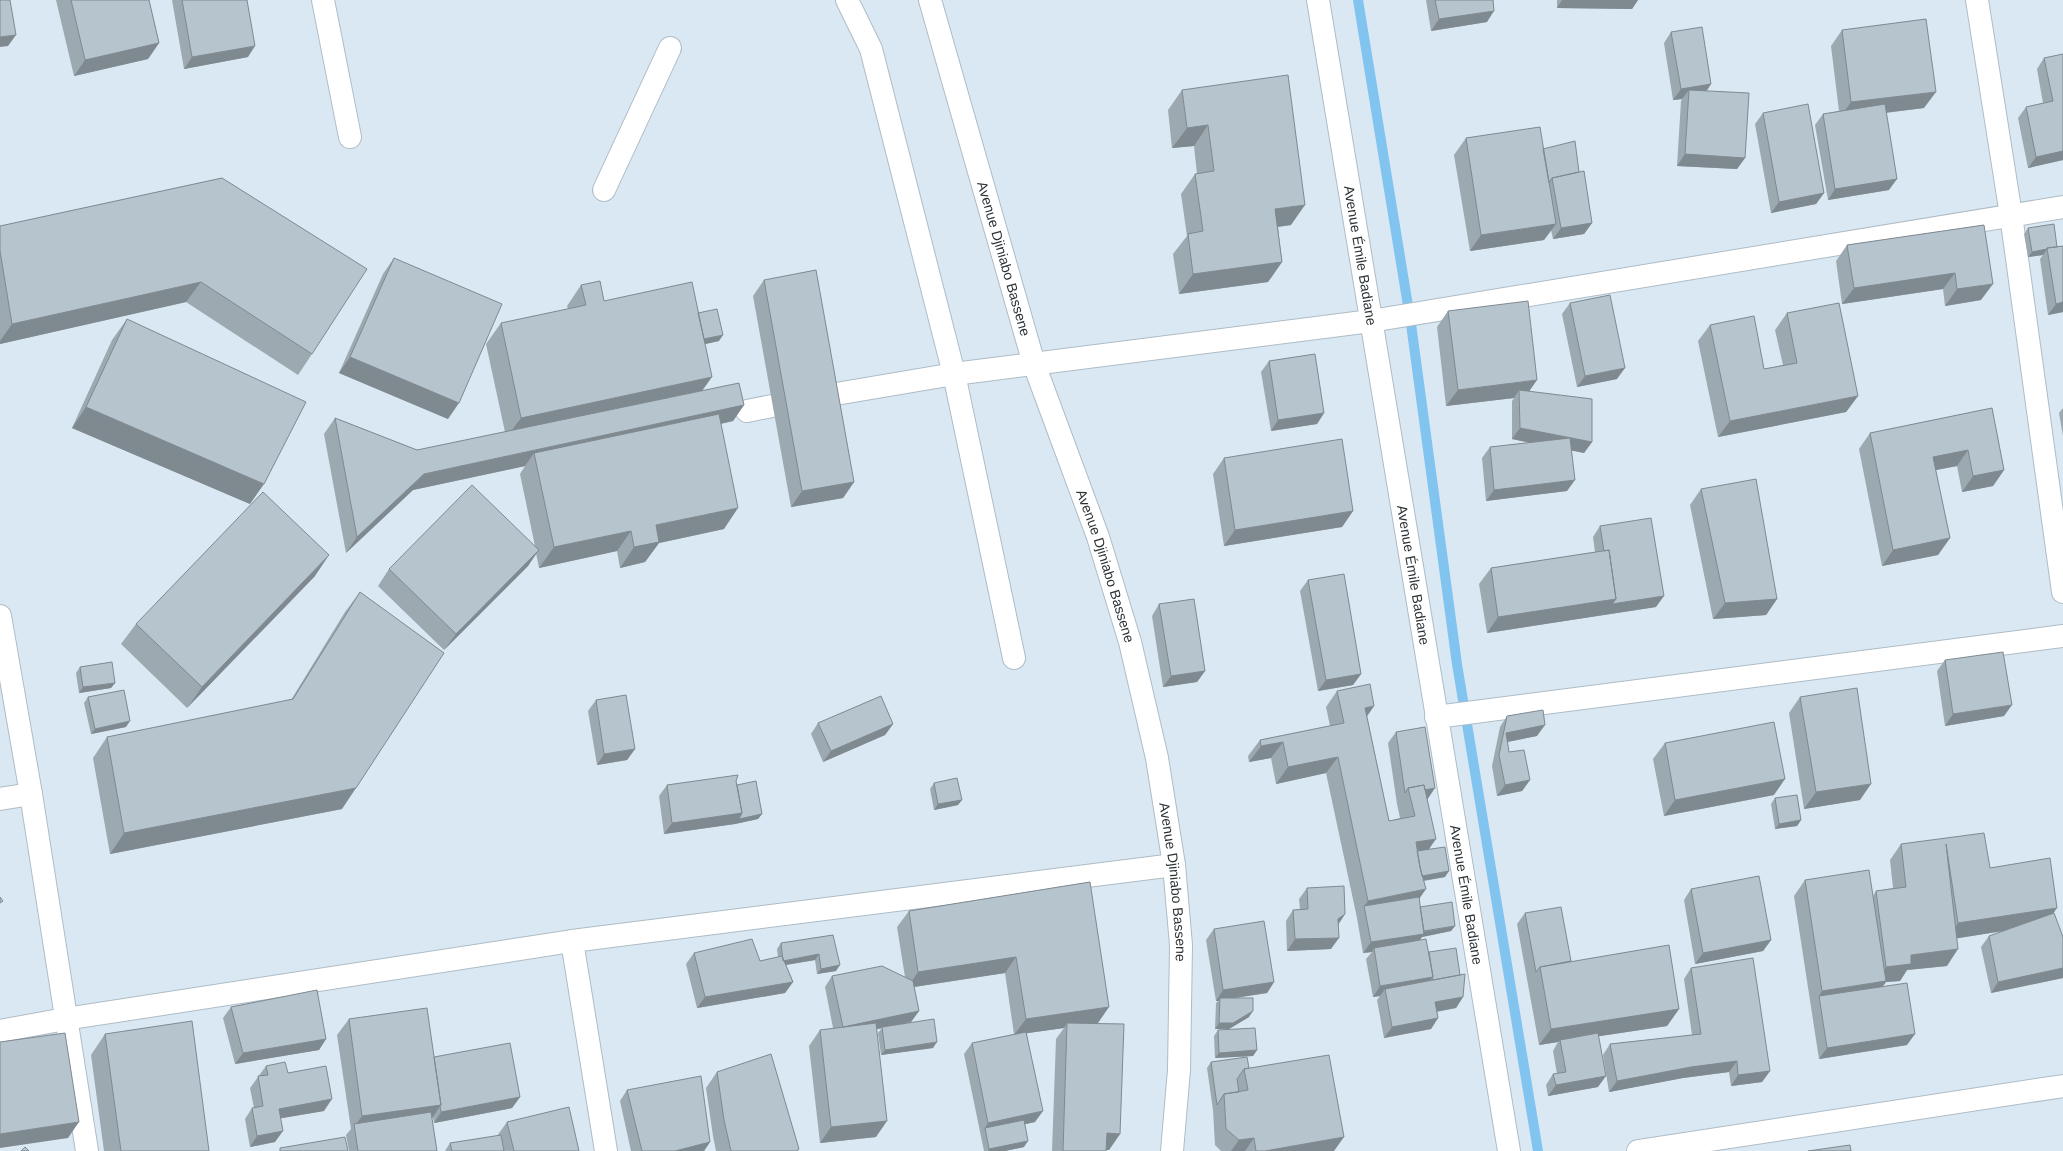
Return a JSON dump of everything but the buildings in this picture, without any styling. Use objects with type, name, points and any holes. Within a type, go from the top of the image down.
[{"type":"street","points":[[323,0],[350,137]]},
{"type":"street","points":[[847,0],[871,49],[954,374],[1014,658]]},
{"type":"street","name":"Avenue Djiniabo Bassene","points":[[930,0],[1034,364],[1098,537],[1130,642],[1157,758],[1174,865],[1181,945],[1179,1070],[1172,1151]]},
{"type":"street","name":"Avenue Émile Badiane","points":[[1318,0],[1509,1151]]},
{"type":"street","points":[[1977,0],[2010,216],[2063,592]]},
{"type":"street","points":[[604,190],[670,48]]},
{"type":"street","points":[[824,396],[954,374],[1371,321],[2063,207]]},
{"type":"street","points":[[747,411],[772,406]]},
{"type":"street","points":[[0,616],[31,794],[65,1019],[87,1151]]},
{"type":"street","points":[[1436,717],[2063,636]]},
{"type":"street","points":[[0,799],[31,794]]},
{"type":"street","points":[[0,1031],[65,1019],[572,941],[1174,865]]},
{"type":"street","points":[[572,941],[606,1151]]},
{"type":"street","points":[[1638,1151],[2063,1086]]},
{"type":"waterway","points":[[1358,0],[1411,324],[1457,664],[1538,1151]]}]
